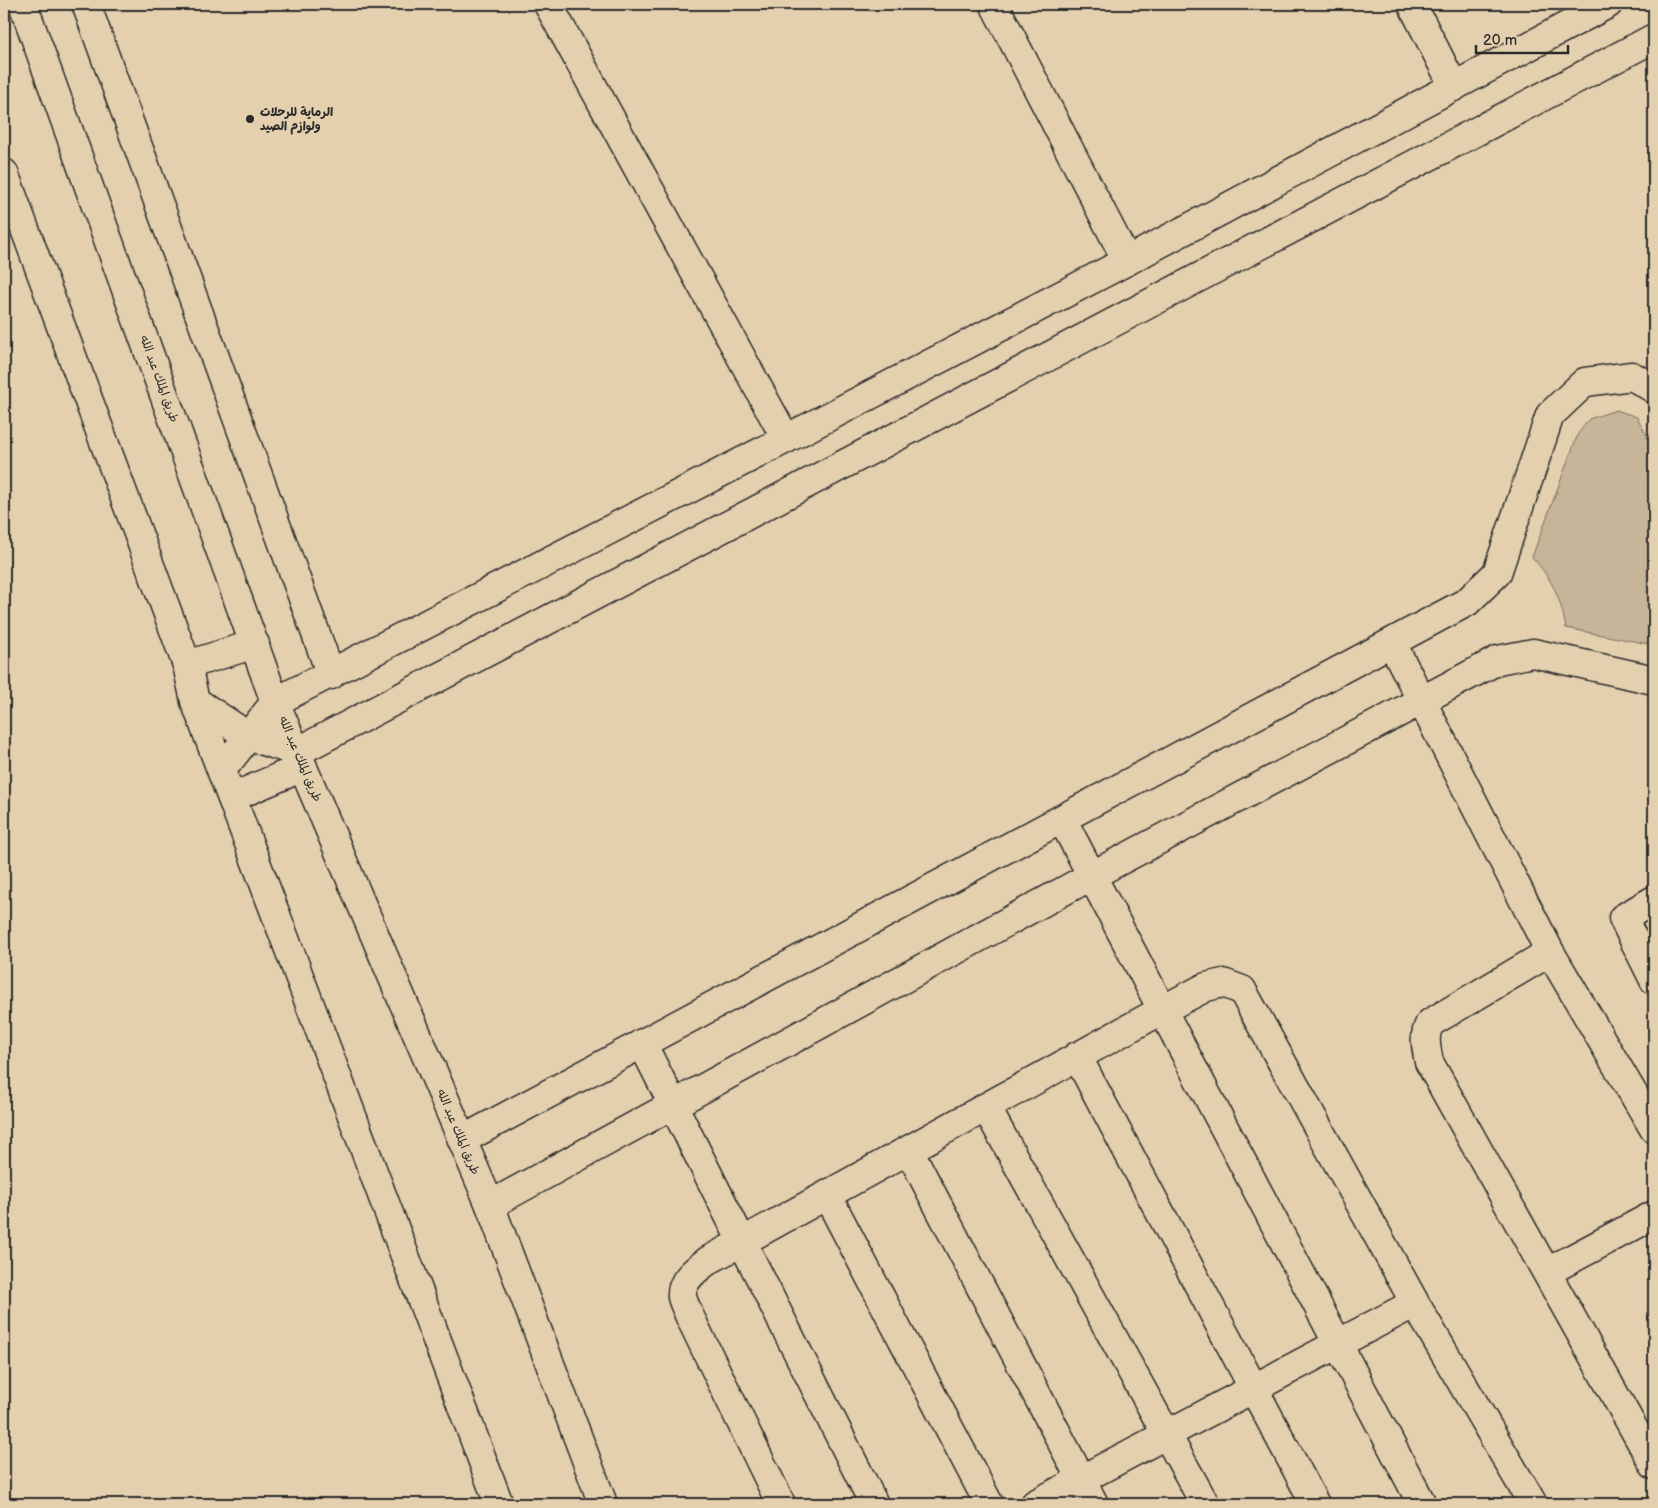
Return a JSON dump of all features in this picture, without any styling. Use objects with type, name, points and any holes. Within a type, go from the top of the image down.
[{"type":"street","name":"طريق الملك عبد الله","points":[[22,4],[275,702],[490,1205],[603,1504]]},
{"type":"street","points":[[86,4],[331,674]]},
{"type":"street","points":[[548,4],[786,439]]},
{"type":"street","points":[[994,4],[1127,261]]},
{"type":"street","points":[[1412,4],[1454,87]]},
{"type":"street","points":[[222,770],[275,702],[1127,261],[1608,4]]},
{"type":"street","points":[[233,797],[300,759],[1654,38]]},
{"type":"street","points":[[6,185],[187,665],[195,701],[233,797],[499,1504]]},
{"type":"street","points":[[462,1140],[1467,602],[1498,573],[1550,415],[1585,382],[1632,376],[1654,389]]},
{"type":"street","points":[[1392,643],[1550,952],[1654,1129]]},
{"type":"street","points":[[187,665],[255,644]]},
{"type":"street","points":[[490,1205],[1091,876],[1498,660],[1533,653],[1654,680]]},
{"type":"street","points":[[195,701],[248,736],[300,759]]},
{"type":"street","points":[[1062,819],[1422,1504]]},
{"type":"street","points":[[1654,900],[1623,918],[1654,980]]},
{"type":"street","points":[[1550,952],[1430,1023],[1425,1032],[1425,1043],[1429,1062],[1654,1465]]},
{"type":"street","points":[[781,1504],[689,1315],[682,1296],[684,1286],[690,1276],[698,1268],[742,1242],[1077,1056],[1206,987],[1223,982],[1242,990],[1414,1303],[1533,1504]]},
{"type":"street","points":[[642,1043],[874,1504]]},
{"type":"street","points":[[1077,1056],[1315,1504]]},
{"type":"street","points":[[986,1107],[1205,1504]]},
{"type":"street","points":[[909,1150],[1094,1504]]},
{"type":"street","points":[[827,1195],[989,1504]]},
{"type":"street","points":[[1547,1272],[1654,1215]]},
{"type":"street","points":[[1035,1504],[1414,1303]]},
{"type":"shaded area","points":[[1616,410],[1637,417],[1654,449],[1654,645],[1566,628],[1555,590],[1532,557],[1578,434],[1589,419]]},
{"type":"place","name":"الرماية للرحلات ولوازم الصيد","points":[[250,119]]}]
